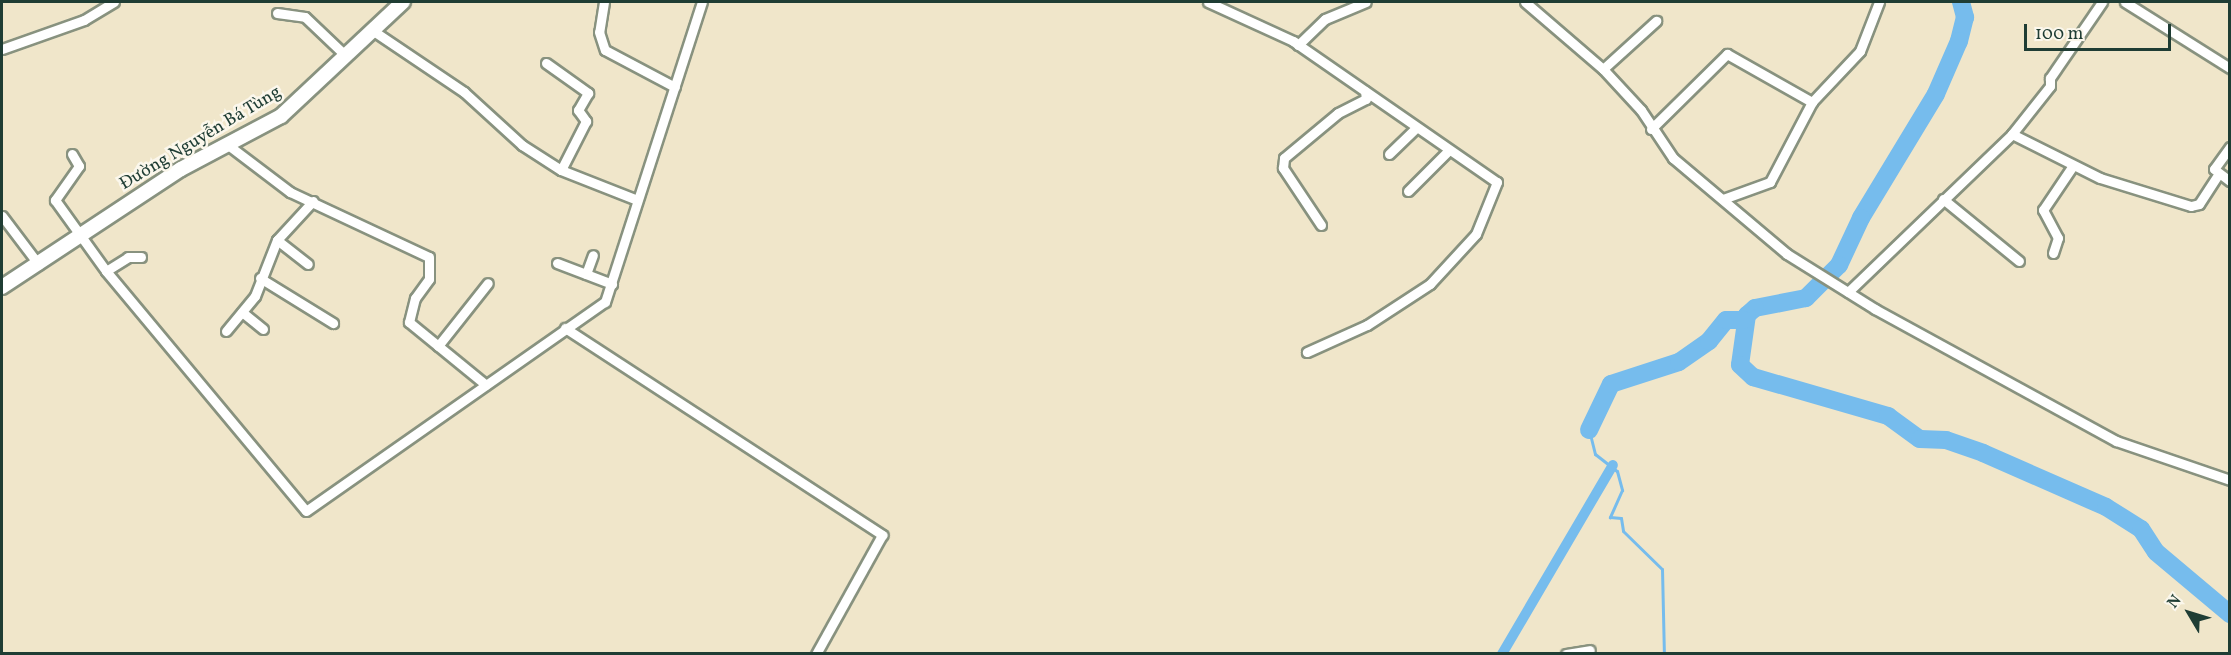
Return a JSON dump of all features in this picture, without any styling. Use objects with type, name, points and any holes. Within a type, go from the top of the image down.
[{"type":"main road","name":"Đường Nguyễn Bá Tùng","points":[[2,287],[81,238],[145,191],[281,116],[403,2]]},
{"type":"street","points":[[2,49],[84,20],[114,2]]},
{"type":"street","points":[[604,2],[599,32],[605,50],[675,87]]},
{"type":"street","points":[[72,154],[80,166],[55,200],[106,271],[306,511],[605,302],[702,2]]},
{"type":"street","points":[[1208,2],[1298,45],[1497,182],[1476,234],[1412,297],[1367,325],[1307,352]]},
{"type":"street","points":[[1298,45],[1325,18],[1366,2]]},
{"type":"street","points":[[1525,2],[1543,8],[1603,69],[1641,110],[1651,129],[1673,158],[1786,254],[1844,290],[2116,441],[2229,480]]},
{"type":"street","points":[[1723,199],[1770,182],[1812,102],[1860,51],[1879,2]]},
{"type":"street","points":[[1844,290],[2012,134],[2050,86],[2050,78],[2102,2]]},
{"type":"street","points":[[2125,2],[2229,68]]},
{"type":"street","points":[[278,13],[305,17],[346,56]]},
{"type":"street","points":[[1603,69],[1656,21]]},
{"type":"street","points":[[372,30],[464,92],[515,140],[561,170],[637,200]]},
{"type":"street","points":[[1651,129],[1727,54],[1812,102]]},
{"type":"street","points":[[546,63],[588,93],[578,110],[586,121],[561,170]]},
{"type":"street","points":[[1321,225],[1283,168],[1284,158],[1338,113],[1366,99],[1365,91]]},
{"type":"street","points":[[1389,154],[1416,128]]},
{"type":"street","points":[[2012,134],[2072,167],[2191,206],[2199,204],[2218,175]]},
{"type":"street","points":[[228,145],[279,185],[429,257],[429,279],[414,298],[409,322],[486,385]]},
{"type":"street","points":[[2229,147],[2214,169],[2218,175],[2229,181]]},
{"type":"street","points":[[1408,191],[1449,150]]},
{"type":"street","points":[[2053,253],[2058,238],[2043,210],[2072,167]]},
{"type":"street","points":[[1943,199],[2019,261]]},
{"type":"street","points":[[226,331],[242,312],[277,240],[313,201]]},
{"type":"street","points":[[2,216],[39,265]]},
{"type":"street","points":[[277,240],[308,264]]},
{"type":"street","points":[[586,274],[593,255]]},
{"type":"street","points":[[106,271],[128,257],[141,257]]},
{"type":"street","points":[[557,263],[612,284]]},
{"type":"street","points":[[260,279],[333,323]]},
{"type":"street","points":[[438,346],[489,283]]},
{"type":"street","points":[[242,312],[263,329]]},
{"type":"street","points":[[566,328],[882,535],[816,654]]},
{"type":"street","points":[[1566,654],[1590,650]]},
{"type":"waterway","points":[[1961,2],[1965,17],[1959,41],[1936,94],[1861,218],[1839,265],[1806,298],[1755,308],[1747,315],[1740,365],[1753,377],[1888,416],[1920,439],[1946,440],[1983,453],[2106,507],[2141,529],[2156,552],[2230,614]]},
{"type":"waterway","points":[[1589,430],[1611,384],[1679,362],[1709,341],[1726,320],[1744,320]]},
{"type":"waterway","points":[[1589,430],[1595,454],[1617,471],[1622,490],[1610,517],[1621,518],[1623,531],[1662,569],[1664,654]]},
{"type":"waterway","points":[[1502,654],[1613,465]]}]
